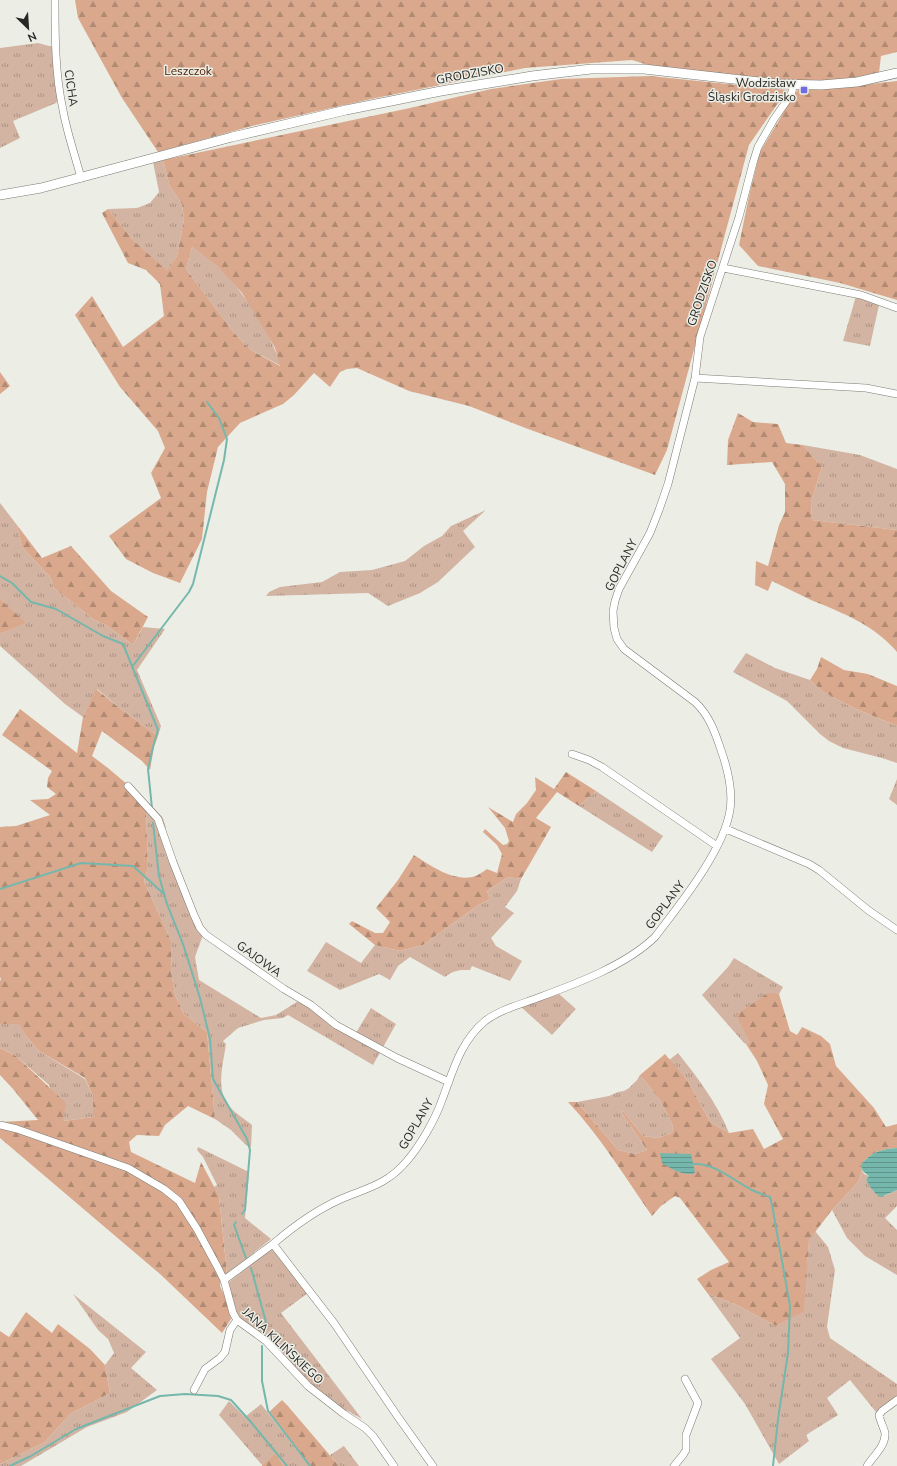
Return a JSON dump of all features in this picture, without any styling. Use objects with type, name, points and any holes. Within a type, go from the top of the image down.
[{"type":"street","name":"CICHA","points":[[54,0],[55,42],[62,110],[81,178]]},
{"type":"street","name":"GRODZISKO","points":[[0,195],[41,188],[280,125],[352,109],[478,84],[565,72],[603,68],[644,69],[793,85],[844,83],[897,73]]},
{"type":"street","name":"GRODZISKO","points":[[668,484],[695,378],[700,337],[745,197],[753,162],[758,148],[792,92],[793,85]]},
{"type":"street","points":[[723,268],[861,295],[897,308]]},
{"type":"street","points":[[695,378],[866,388],[897,394]]},
{"type":"street","name":"GOPLANY","points":[[224,1280],[273,1244],[291,1228],[310,1216],[340,1200],[385,1181],[395,1174],[407,1162],[433,1120],[449,1082],[457,1058],[467,1042],[486,1021],[514,1006],[590,978],[648,944],[655,937],[689,891],[717,846],[726,829],[731,808],[729,785],[722,754],[708,719],[703,709],[695,702],[624,649],[617,639],[614,628],[613,611],[619,589],[650,533],[660,510],[668,484]]},
{"type":"street","points":[[572,754],[589,760],[602,767],[717,846]]},
{"type":"street","name":"GAJOWA","points":[[128,786],[158,819],[192,910],[200,928],[206,935],[284,990],[311,1005],[336,1025],[419,1070],[449,1082]]},
{"type":"street","points":[[726,829],[819,870],[868,910],[897,930]]},
{"type":"street","name":"JANA KILIŃSKIEGO","points":[[0,1125],[17,1129],[128,1168],[164,1189],[179,1201],[209,1250],[224,1280],[233,1313],[237,1320],[266,1341],[308,1386],[365,1428],[373,1436],[394,1466]]},
{"type":"street","points":[[273,1244],[334,1323],[433,1466]]},
{"type":"street","points":[[194,1390],[206,1369],[225,1352],[230,1330],[237,1320]]},
{"type":"street","points":[[674,1466],[686,1450],[686,1434],[698,1403],[685,1379]]},
{"type":"street","points":[[867,1466],[882,1445],[885,1433],[880,1423],[879,1415],[897,1400]]},
{"type":"green space","name":"Leszczok","points":[[75,0],[897,0],[897,52],[881,56],[879,73],[837,81],[794,82],[651,66],[632,60],[525,68],[371,99],[252,126],[158,152],[122,98],[78,18]]},
{"type":"green space","points":[[38,43],[53,47],[58,100],[56,103],[13,121],[20,138],[0,148],[0,48]]},
{"type":"green space","points":[[650,76],[787,90],[749,145],[667,450],[655,475],[469,406],[409,391],[357,368],[347,369],[340,372],[330,387],[314,373],[294,395],[283,404],[240,423],[218,447],[207,492],[202,539],[180,583],[153,573],[126,559],[109,536],[161,498],[151,473],[165,448],[158,431],[120,387],[75,315],[92,296],[123,347],[164,316],[160,284],[146,270],[128,263],[102,213],[108,209],[133,240],[167,271],[177,256],[184,219],[182,204],[170,187],[163,160],[410,108],[491,89],[561,79]],"holes":[[[192,247],[217,266],[242,293],[275,348],[280,366],[251,350],[235,334],[186,269]]]},
{"type":"green space","points":[[897,81],[897,300],[840,283],[758,266],[739,245],[749,196],[760,152],[795,93],[799,89],[843,87]]},
{"type":"green space","points":[[163,160],[170,187],[182,204],[184,219],[177,256],[167,272],[133,240],[108,209],[137,208],[150,203],[159,192],[153,162]]},
{"type":"green space","points":[[192,247],[217,266],[246,299],[270,339],[281,366],[251,350],[235,334],[186,269]]},
{"type":"green space","points":[[856,296],[879,305],[870,346],[843,341]]},
{"type":"green space","points":[[0,372],[10,386],[0,394]]},
{"type":"green space","points":[[738,413],[753,422],[778,424],[786,443],[803,445],[822,467],[811,502],[812,520],[897,530],[897,652],[878,634],[846,615],[772,581],[768,591],[755,585],[756,561],[768,566],[779,525],[785,512],[785,484],[772,462],[727,465],[728,440]]},
{"type":"green space","points":[[803,445],[860,455],[897,469],[897,530],[812,520],[811,502],[822,467]]},
{"type":"green space","points":[[0,503],[17,525],[22,547],[51,578],[54,588],[93,619],[106,625],[133,645],[143,627],[165,629],[137,670],[161,726],[158,736],[122,710],[97,689],[83,717],[65,704],[0,646],[0,634],[25,623],[0,599]]},
{"type":"green space","points":[[486,510],[463,531],[475,547],[438,582],[420,593],[388,606],[368,593],[266,596],[269,592],[280,587],[322,582],[340,572],[372,570],[405,561],[424,546],[442,536],[451,526]]},
{"type":"green space","points":[[17,525],[42,558],[71,546],[111,591],[148,617],[133,645],[106,625],[93,619],[54,588],[51,578],[22,547]]},
{"type":"green space","points":[[0,599],[26,623],[0,634]]},
{"type":"green space","points":[[746,653],[775,668],[810,680],[823,692],[854,708],[897,726],[897,763],[843,748],[829,741],[787,701],[733,672]]},
{"type":"green space","points":[[821,657],[844,670],[868,674],[897,686],[897,726],[854,708],[823,692],[810,680],[817,669]]},
{"type":"green space","points":[[96,689],[158,736],[154,747],[150,770],[142,761],[102,731],[92,756],[128,785],[146,811],[148,867],[144,881],[172,943],[171,970],[175,995],[184,1014],[207,1032],[215,1119],[188,1106],[165,1125],[159,1136],[137,1135],[129,1142],[131,1152],[195,1183],[201,1162],[219,1196],[227,1274],[221,1278],[220,1286],[226,1299],[231,1319],[222,1333],[160,1274],[0,1138],[0,1122],[38,1120],[0,1075],[0,1048],[16,1056],[66,1103],[63,1121],[93,1117],[93,1096],[85,1078],[39,1051],[26,1036],[19,1024],[0,1024],[0,827],[16,826],[50,815],[30,800],[48,799],[56,794],[47,787],[48,778],[52,771],[2,735],[20,709],[77,753],[83,717]]},
{"type":"green space","points":[[566,772],[596,791],[579,806],[557,792],[536,818],[551,827],[521,879],[508,877],[487,891],[490,899],[477,906],[423,945],[400,951],[375,945],[349,924],[352,921],[375,933],[383,933],[390,922],[376,908],[398,880],[414,855],[444,872],[460,877],[468,878],[476,876],[487,869],[497,873],[502,854],[497,845],[483,832],[485,829],[503,845],[507,844],[509,841],[505,828],[488,807],[513,822],[516,814],[527,803],[536,790],[535,777],[554,789]]},
{"type":"green space","points":[[897,779],[897,805],[889,799]]},
{"type":"green space","points":[[596,791],[663,836],[652,852],[579,806]]},
{"type":"green space","points":[[148,802],[163,818],[166,828],[161,830],[203,935],[195,957],[199,980],[261,1018],[276,1015],[300,1000],[354,1036],[371,1008],[396,1024],[373,1065],[288,1015],[283,1018],[264,1020],[238,1028],[223,1041],[226,1044],[221,1085],[225,1100],[230,1107],[252,1125],[251,1147],[246,1145],[231,1130],[215,1119],[207,1032],[184,1014],[175,995],[171,970],[172,943],[144,881],[148,867],[146,811]]},
{"type":"green space","points":[[508,877],[521,879],[517,891],[505,907],[514,913],[491,938],[496,946],[522,961],[510,981],[472,966],[470,970],[457,971],[445,977],[410,957],[398,966],[390,980],[379,974],[340,990],[307,971],[326,942],[361,963],[375,945],[400,951],[423,945],[477,906],[490,899],[487,891]]},
{"type":"green space","points":[[734,958],[783,987],[779,994],[767,994],[750,1042],[746,1044],[702,995],[728,967]]},
{"type":"green space","points":[[768,993],[779,994],[790,1031],[797,1035],[802,1027],[821,1036],[830,1044],[836,1066],[874,1108],[886,1127],[897,1124],[897,1148],[877,1152],[861,1165],[862,1170],[859,1181],[832,1210],[809,1240],[804,1312],[776,1326],[735,1304],[708,1294],[697,1279],[711,1270],[729,1262],[680,1198],[675,1196],[661,1206],[652,1216],[602,1143],[568,1102],[577,1102],[618,1150],[635,1154],[647,1150],[621,1112],[623,1111],[643,1136],[658,1138],[672,1133],[673,1126],[660,1100],[640,1075],[665,1054],[688,1081],[710,1122],[729,1133],[753,1129],[764,1149],[783,1139],[764,1104],[768,1085],[757,1061],[746,1044],[750,1042],[736,1015]]},
{"type":"green space","points":[[559,994],[576,1009],[552,1035],[521,1007]]},
{"type":"green space","points":[[19,1023],[26,1036],[39,1051],[85,1079],[93,1096],[93,1117],[63,1121],[49,1085],[16,1056],[0,1048],[0,1024]]},
{"type":"green space","points":[[678,1053],[700,1081],[713,1101],[729,1133],[710,1122],[688,1081],[669,1060]]},
{"type":"green space","points":[[640,1075],[660,1100],[673,1126],[672,1133],[658,1138],[643,1136],[623,1111],[621,1112],[647,1150],[635,1154],[618,1150],[577,1102],[609,1096],[624,1091],[637,1080]]},
{"type":"green space","points":[[198,1147],[249,1172],[245,1218],[271,1239],[227,1274],[219,1196],[214,1187],[217,1185],[203,1157],[197,1150]]},
{"type":"green space","points":[[862,1170],[864,1174],[869,1176],[866,1179],[873,1191],[884,1196],[897,1190],[897,1206],[885,1218],[897,1230],[897,1275],[865,1256],[847,1238],[832,1210],[859,1181]]},
{"type":"green space","points":[[815,1231],[828,1247],[835,1270],[827,1327],[830,1338],[897,1384],[897,1396],[876,1412],[850,1380],[827,1398],[838,1415],[806,1435],[809,1441],[779,1464],[745,1404],[711,1359],[740,1338],[708,1294],[735,1304],[776,1326],[803,1312],[809,1240]]},
{"type":"green space","points":[[272,1250],[276,1252],[308,1293],[281,1313],[362,1419],[348,1411],[343,1410],[310,1384],[266,1337],[241,1320],[236,1312],[228,1288],[229,1282],[268,1251]]},
{"type":"green space","points":[[73,1294],[146,1352],[131,1368],[157,1390],[127,1412],[87,1427],[21,1466],[0,1466],[0,1464],[45,1442],[70,1414],[110,1393],[105,1365],[114,1353],[108,1339],[98,1330]]},
{"type":"green space","points":[[26,1312],[52,1333],[58,1324],[90,1349],[105,1365],[110,1393],[70,1414],[45,1442],[0,1464],[0,1331],[9,1337]]},
{"type":"green space","points":[[282,1400],[339,1466],[309,1466],[269,1412]]},
{"type":"green space","points":[[229,1401],[245,1417],[261,1404],[309,1466],[284,1466],[275,1453],[262,1465],[219,1415]]},
{"type":"green space","points":[[344,1446],[359,1466],[339,1466],[330,1455]]},
{"type":"green space","points":[[275,1453],[284,1466],[262,1466],[262,1465]]},
{"type":"water","points":[[897,1148],[897,1190],[881,1197],[870,1187],[866,1179],[869,1176],[863,1171],[861,1165],[877,1152]]},
{"type":"water","points":[[660,1153],[691,1154],[695,1172],[693,1174],[685,1174],[669,1167],[662,1163]]},
{"type":"waterway","points":[[132,667],[189,592],[193,584],[224,460],[227,439],[219,418],[207,402]]},
{"type":"waterway","points":[[0,576],[12,583],[31,602],[56,609],[103,636],[123,644],[158,730],[148,769],[152,808]]},
{"type":"waterway","points":[[153,823],[159,876],[167,904],[183,944],[200,998],[210,1039],[213,1079],[247,1139],[250,1150],[245,1210],[242,1214]]},
{"type":"waterway","points":[[0,889],[81,863],[133,866],[164,894]]},
{"type":"waterway","points":[[694,1164],[702,1164],[717,1169],[752,1190],[770,1197],[790,1306],[788,1353],[778,1419],[773,1466]]},
{"type":"waterway","points":[[236,1222],[234,1225],[246,1258]]},
{"type":"waterway","points":[[251,1268],[266,1322],[263,1334]]},
{"type":"waterway","points":[[262,1346],[262,1381],[268,1411],[310,1466]]},
{"type":"waterway","points":[[10,1466],[31,1456],[76,1429],[160,1396],[185,1394],[218,1396],[231,1400],[287,1466]]},
{"type":"place","name":"Wodzisław Śląski Grodzisko","points":[[804,90]]}]
